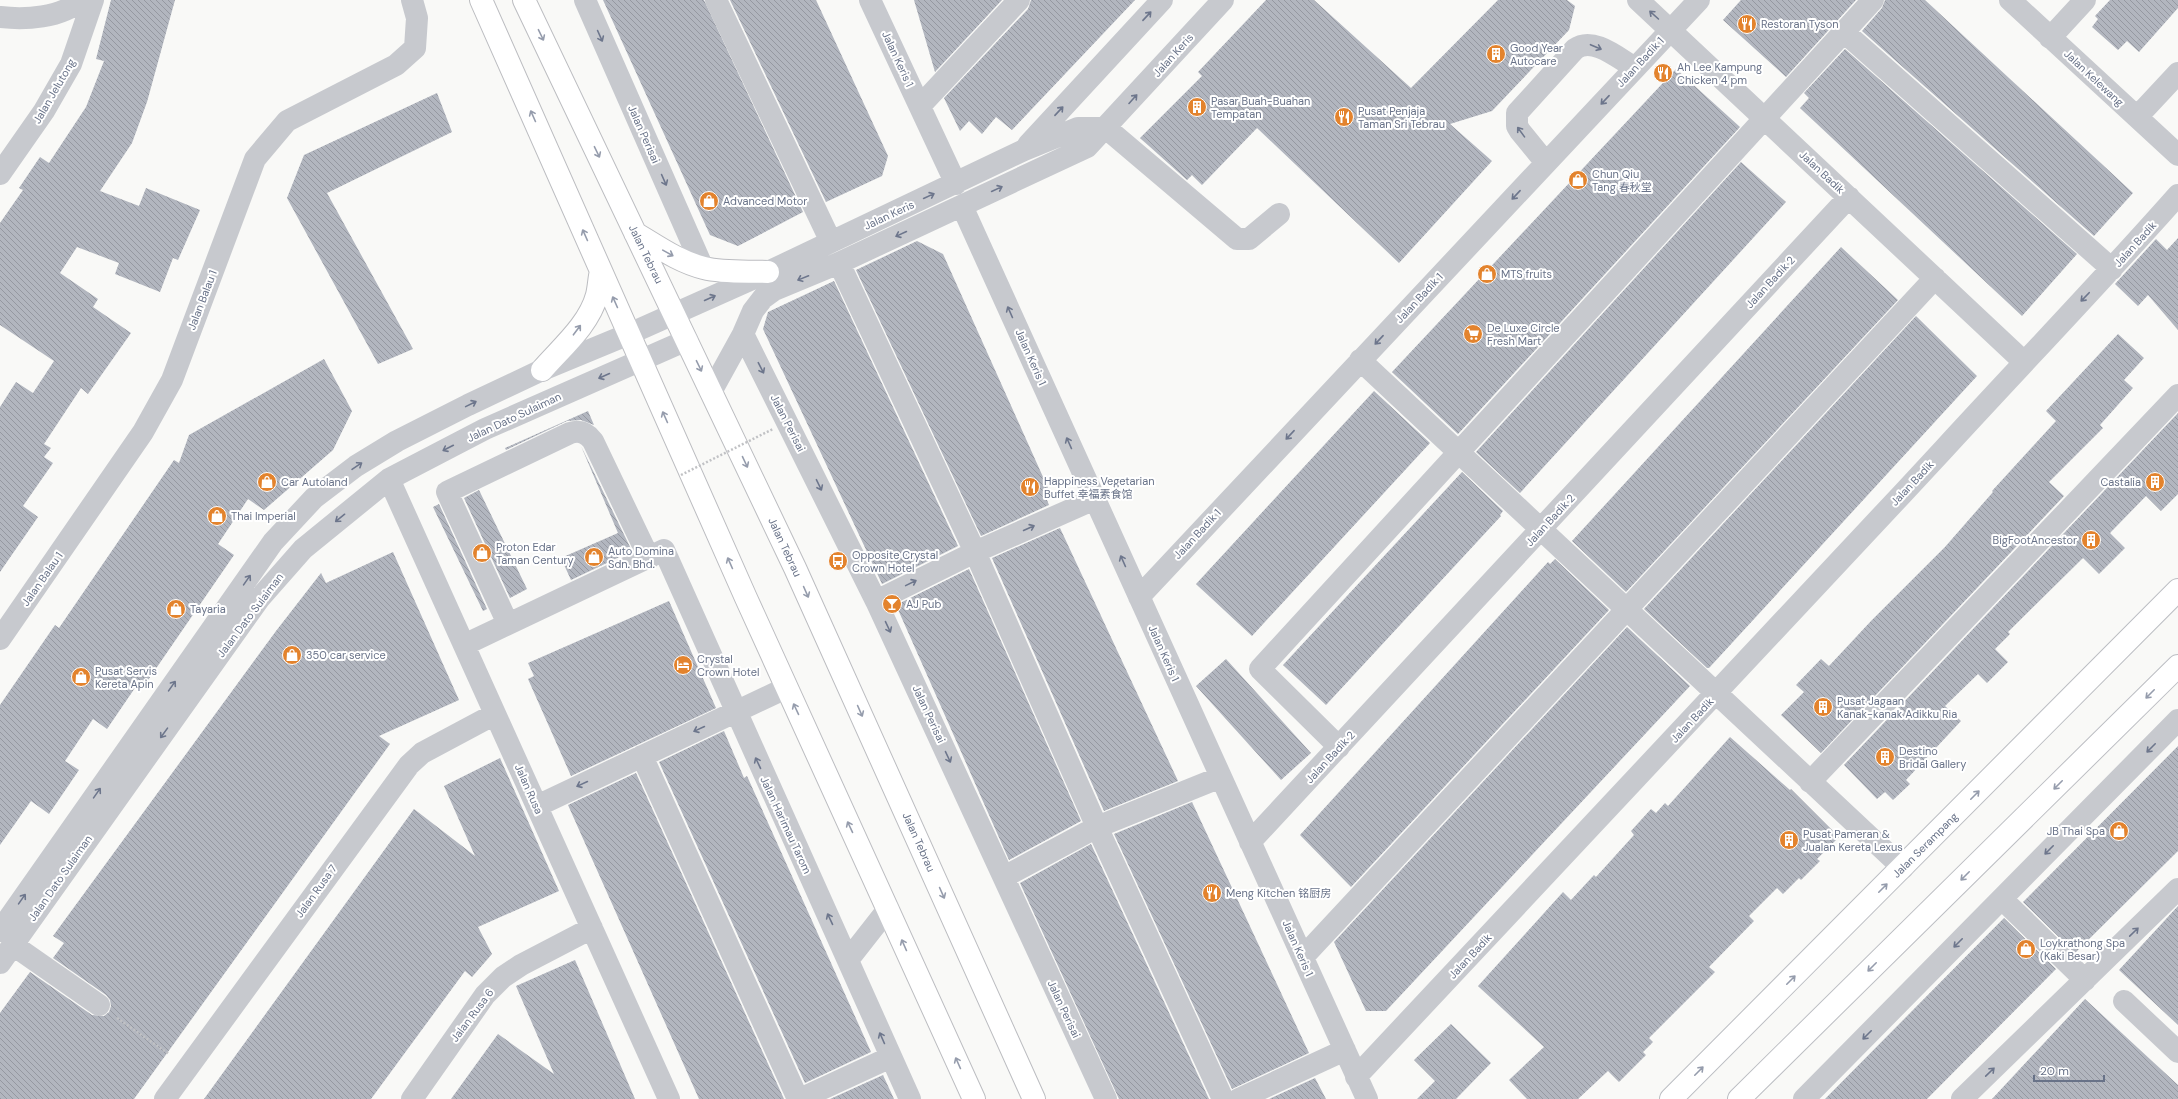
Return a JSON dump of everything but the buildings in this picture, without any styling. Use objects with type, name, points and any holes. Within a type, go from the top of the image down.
[{"type":"main road","points":[[481,0],[786,688],[974,1099]]},
{"type":"main road","name":"Jalan Tebrau","points":[[524,0],[795,568],[1034,1099]]},
{"type":"main road","points":[[635,233],[682,260],[703,268],[726,271],[768,272]]},
{"type":"main road","points":[[542,370],[576,333],[588,316],[597,296],[601,270]]},
{"type":"main road","name":"Jalan Serampang","points":[[1672,1099],[2178,590]]},
{"type":"main road","points":[[1739,1099],[2178,666]]},
{"type":"street","points":[[0,18],[20,20],[52,14],[76,4],[81,0]]},
{"type":"street","name":"Jalan Jelutong","points":[[0,174],[44,111],[71,64],[93,0]]},
{"type":"street","name":"Jalan Balau 1","points":[[0,639],[159,406],[172,380],[255,159],[287,121],[396,65],[415,48],[417,18],[412,0]]},
{"type":"street","name":"Jalan Perisai","points":[[585,0],[703,268]]},
{"type":"street","points":[[716,0],[831,242]]},
{"type":"street","name":"Jalan Keris 1","points":[[870,0],[956,184]]},
{"type":"street","points":[[920,106],[1019,0]]},
{"type":"street","points":[[1024,150],[1162,0]]},
{"type":"street","name":"Jalan Keris","points":[[711,392],[743,334],[753,311],[763,298],[774,290],[839,263],[1087,147],[1223,0]]},
{"type":"street","name":"Jalan Badik","points":[[1638,0],[2024,362]]},
{"type":"street","name":"Jalan Badik 1","points":[[1139,597],[1699,0]]},
{"type":"street","points":[[1339,747],[1260,669],[1873,0]]},
{"type":"street","name":"Jalan Kelewang","points":[[2010,0],[2178,156]]},
{"type":"street","points":[[2050,38],[2085,0]]},
{"type":"street","points":[[1844,32],[2112,269]]},
{"type":"street","points":[[1546,163],[1517,126],[1517,113],[1575,49],[1585,44],[1591,44],[1635,68]]},
{"type":"street","points":[[2137,117],[2178,73]]},
{"type":"street","name":"Jalan Keris","points":[[674,314],[768,272],[956,184],[1024,150],[1078,128],[1106,128]]},
{"type":"street","points":[[1106,128],[1237,239],[1250,239],[1279,214]]},
{"type":"street","name":"Jalan Badik","points":[[1356,1076],[1716,694],[2112,269],[2178,196]]},
{"type":"street","name":"Jalan Badik 2","points":[[1250,842],[1849,197]]},
{"type":"street","name":"Jalan Keris 1","points":[[962,206],[1367,1099]]},
{"type":"street","points":[[839,263],[975,552],[1097,827],[1223,1099]]},
{"type":"street","points":[[1303,957],[1935,278]]},
{"type":"street","name":"Jalan Dato Sulaiman","points":[[0,963],[6,938],[273,542],[314,498],[356,466],[397,441],[542,370],[674,314]]},
{"type":"street","name":"Jalan Perisai","points":[[743,334],[876,601],[1106,1099]]},
{"type":"street","name":"Jalan Dato Sulaiman","points":[[6,938],[260,599],[303,549],[389,479],[485,429],[687,340]]},
{"type":"street","points":[[1360,360],[1902,868]]},
{"type":"street","points":[[1810,782],[2178,395]]},
{"type":"street","name":"Jalan Harimau Tarom","points":[[508,624],[446,492],[570,433],[584,433],[594,441],[656,554],[735,712],[910,1099]]},
{"type":"street","name":"Jalan Rusa","points":[[389,479],[669,1099]]},
{"type":"street","points":[[876,601],[975,552],[1095,499]]},
{"type":"street","points":[[464,645],[656,554]]},
{"type":"street","points":[[537,806],[786,688]]},
{"type":"street","name":"Jalan Rusa 7","points":[[165,1099],[408,765],[422,753],[495,714]]},
{"type":"street","points":[[1804,1099],[2178,720]]},
{"type":"street","points":[[642,756],[799,1099],[891,1057]]},
{"type":"street","points":[[1004,878],[1097,827],[1221,777]]},
{"type":"street","points":[[1962,1099],[2178,889]]},
{"type":"street","points":[[2002,899],[2085,980]]},
{"type":"street","points":[[848,960],[888,909]]},
{"type":"street","name":"Jalan Rusa 6","points":[[412,1099],[485,995],[503,977],[521,965],[592,928]]},
{"type":"street","points":[[6,938],[99,1005]]},
{"type":"street","points":[[2124,1001],[2178,1052]]},
{"type":"street","points":[[1239,1099],[1345,1050]]},
{"type":"path","points":[[681,475],[772,429]]},
{"type":"path","points":[[99,1005],[188,1067]]},
{"type":"place","name":"Restoran Tyson","points":[[1747,24]]},
{"type":"place","name":"Good Year Autocare","points":[[1496,54]]},
{"type":"place","name":"Ah Lee Kampung Chicken 4 pm","points":[[1663,73]]},
{"type":"place","name":"Pasar Buah-Buahan Tempatan","points":[[1197,107]]},
{"type":"place","name":"Pusat Penjaja Taman Sri Tebrau","points":[[1344,117]]},
{"type":"place","name":"Chun Qiu Tang 春秋堂","points":[[1578,180]]},
{"type":"place","name":"Advanced Motor","points":[[709,201]]},
{"type":"place","name":"MTS fruits","points":[[1487,274]]},
{"type":"place","name":"De Luxe Circle Fresh Mart","points":[[1473,334]]},
{"type":"place","name":"Car Autoland","points":[[267,482]]},
{"type":"place","name":"Castalia","points":[[2155,482]]},
{"type":"place","name":"Happiness Vegetarian Buffet 幸福素食馆","points":[[1030,487]]},
{"type":"place","name":"Thai Imperial","points":[[217,516]]},
{"type":"place","name":"BigFootAncestor","points":[[2091,540]]},
{"type":"place","name":"Proton Edar Taman Century","points":[[482,553]]},
{"type":"place","name":"Auto Domina Sdn. Bhd.","points":[[594,557]]},
{"type":"place","name":"Opposite Crystal Crown Hotel","points":[[838,561]]},
{"type":"place","name":"AJ Pub","points":[[892,604]]},
{"type":"place","name":"Tayaria","points":[[176,609]]},
{"type":"place","name":"350 car service","points":[[292,655]]},
{"type":"place","name":"Crystal Crown Hotel","points":[[683,665]]},
{"type":"place","name":"Pusat Servis Kereta Apin","points":[[81,677]]},
{"type":"place","name":"Pusat Jagaan Kanak-kanak Adikku Ria","points":[[1823,707]]},
{"type":"place","name":"Destino Bridal Gallery","points":[[1885,757]]},
{"type":"place","name":"JB Thai Spa","points":[[2119,831]]},
{"type":"place","name":"Pusat Pameran & Jualan Kereta Lexus","points":[[1789,840]]},
{"type":"place","name":"Meng Kitchen 铭厨房","points":[[1212,893]]},
{"type":"place","name":"Loykrathong Spa (Kaki Besar)","points":[[2026,949]]}]
